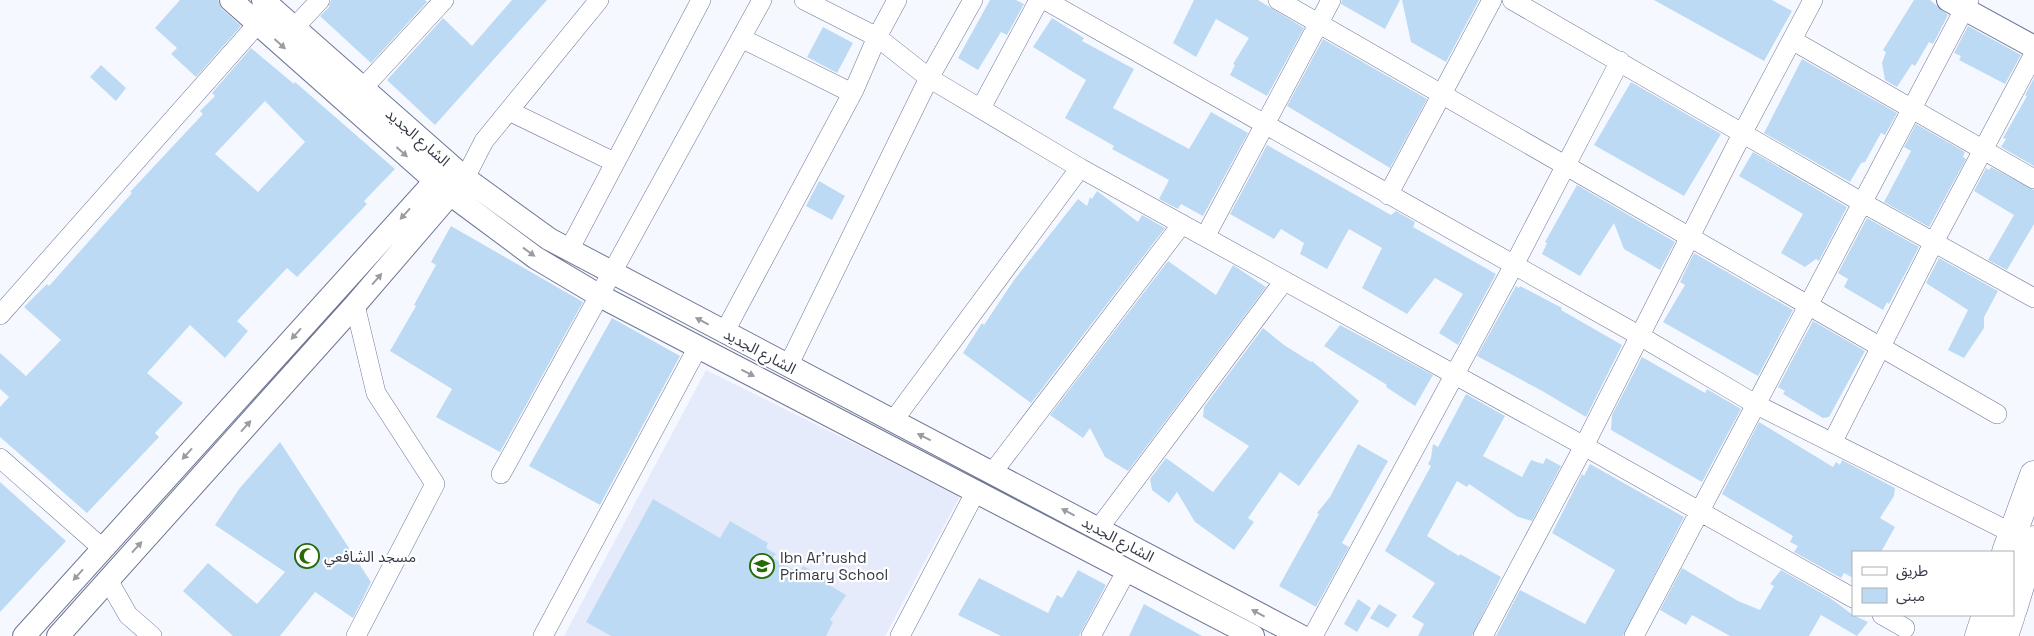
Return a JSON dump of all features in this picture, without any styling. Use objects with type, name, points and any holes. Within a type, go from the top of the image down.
[{"type":"highway","points":[[2014,603],[2034,475]]},
{"type":"highway","points":[[1980,636],[1986,616]]},
{"type":"highway","points":[[2004,636],[2011,616]]},
{"type":"street","name":"الشارع الجديد","points":[[231,0],[264,11],[294,28],[457,171],[549,239],[1301,636]]},
{"type":"street","points":[[294,28],[320,0]]},
{"type":"street","points":[[363,88],[444,0]]},
{"type":"street","points":[[24,636],[102,548],[442,188],[484,141],[599,0]]},
{"type":"street","points":[[569,250],[701,0]]},
{"type":"street","points":[[501,474],[613,274],[762,0]]},
{"type":"street","points":[[804,0],[877,37],[929,78],[1080,168],[1584,446],[1852,597]]},
{"type":"street","points":[[724,333],[852,93],[877,37],[897,0]]},
{"type":"street","points":[[788,366],[929,78],[973,0]]},
{"type":"street","points":[[981,108],[1039,0]]},
{"type":"street","points":[[1045,0],[1640,336],[1757,405],[2024,542]]},
{"type":"street","points":[[1278,0],[1997,414]]},
{"type":"street","points":[[1206,237],[1331,0]]},
{"type":"street","points":[[1388,195],[1492,0]]},
{"type":"street","points":[[1512,0],[1863,203],[2034,298]]},
{"type":"street","points":[[1483,636],[1584,446],[1743,132],[1814,0]]},
{"type":"street","points":[[1634,636],[1912,109],[1960,3],[2034,47]]},
{"type":"street","name":"الشارع الجديد","points":[[264,11],[442,188],[536,258],[600,296],[1253,636]]},
{"type":"street","points":[[0,315],[264,11]]},
{"type":"street","points":[[741,38],[852,93]]},
{"type":"street","points":[[1792,40],[2034,178]]},
{"type":"street","points":[[1832,443],[1934,242],[2034,54]]},
{"type":"street","points":[[1313,636],[1514,265],[1620,61]]},
{"type":"street","points":[[509,110],[614,162]]},
{"type":"street","points":[[893,421],[1080,168]]},
{"type":"street","points":[[58,636],[355,305],[442,188]]},
{"type":"street","points":[[992,472],[1182,224]]},
{"type":"street","points":[[1098,528],[1284,281]]},
{"type":"street","points":[[355,305],[376,393],[435,484],[356,636]]},
{"type":"street","points":[[543,636],[698,347]]},
{"type":"street","points":[[0,458],[102,548]]},
{"type":"street","points":[[908,633],[976,491]]},
{"type":"street","points":[[1091,636],[1126,570]]},
{"type":"street","points":[[108,580],[128,615],[152,636]]},
{"type":"street","points":[[1884,616],[1905,628]]},
{"type":"shaded area","name":"Ibn Ar'rushd Primary School","points":[[706,370],[960,496],[885,636],[564,636]]},
{"type":"building","points":[[180,0],[218,0],[222,9],[241,26],[196,77],[171,54],[177,48],[155,28]]},
{"type":"building","points":[[331,0],[425,0],[427,2],[371,63],[320,16],[329,7]]},
{"type":"building","points":[[512,0],[547,0],[435,125],[387,80],[443,18],[472,46]]},
{"type":"building","points":[[990,0],[1016,0],[1024,4],[1007,35],[1001,32],[978,70],[958,58]]},
{"type":"building","points":[[1194,0],[1258,0],[1304,28],[1267,96],[1230,75],[1235,65],[1233,64],[1249,38],[1216,19],[1196,57],[1173,43]]},
{"type":"building","points":[[1342,0],[1400,0],[1385,29],[1341,4]]},
{"type":"building","points":[[1402,0],[1479,0],[1446,62],[1411,42]]},
{"type":"building","points":[[1654,0],[1772,0],[1792,11],[1764,61]]},
{"type":"building","points":[[1914,0],[1930,0],[1948,15],[1933,44],[1929,42],[1915,66],[1912,64],[1897,87],[1885,80],[1882,63],[1886,52],[1883,50]]},
{"type":"building","points":[[1052,18],[1084,38],[1082,41],[1134,69],[1113,108],[1189,149],[1211,112],[1248,133],[1203,216],[1181,204],[1178,209],[1159,199],[1169,180],[1112,149],[1114,146],[1065,118],[1086,80],[1033,47]]},
{"type":"building","points":[[1968,26],[2021,55],[2005,84],[1959,60],[1961,56],[1954,53]]},
{"type":"building","points":[[823,27],[853,43],[837,73],[807,57]]},
{"type":"building","points":[[1323,39],[1427,99],[1390,168],[1287,106]]},
{"type":"building","points":[[251,48],[294,84],[295,82],[395,169],[364,201],[367,204],[297,277],[287,268],[237,321],[248,331],[225,358],[190,325],[147,373],[183,403],[155,433],[159,437],[87,513],[0,437],[0,407],[9,397],[0,389],[0,353],[26,376],[61,340],[24,307],[47,284],[49,286],[132,193],[130,192],[203,114],[200,111],[215,96],[212,93]],"holes":[[[265,101],[305,142],[258,192],[215,154]]]},
{"type":"building","points":[[1802,59],[1897,113],[1885,135],[1881,133],[1865,162],[1861,163],[1850,182],[1764,133]]},
{"type":"building","points":[[101,65],[126,88],[116,101],[90,77]]},
{"type":"building","points":[[2034,78],[2034,166],[2001,147],[2006,139],[2003,138],[2027,96],[2025,95]]},
{"type":"building","points":[[1631,82],[1721,134],[1684,196],[1594,145]]},
{"type":"building","points":[[1916,124],[1965,152],[1963,157],[1966,159],[1929,227],[1884,202],[1911,151],[1904,147]]},
{"type":"building","points":[[1267,145],[1391,215],[1396,211],[1415,222],[1413,227],[1496,274],[1458,345],[1439,333],[1463,294],[1435,278],[1407,314],[1362,288],[1382,248],[1349,229],[1327,269],[1300,254],[1304,243],[1281,229],[1274,239],[1230,214]]},
{"type":"building","points":[[1753,152],[1847,207],[1819,261],[1816,259],[1805,267],[1781,253],[1803,214],[1739,176]]},
{"type":"building","points":[[1991,167],[2034,190],[2034,224],[2007,270],[1988,260],[2014,215],[1974,191],[1986,168],[1989,170]]},
{"type":"building","points":[[819,181],[845,196],[832,220],[806,206]]},
{"type":"building","points":[[1577,185],[1675,242],[1660,270],[1624,249],[1614,223],[1580,276],[1542,254],[1547,243],[1545,242]]},
{"type":"building","points":[[1097,191],[1138,222],[1142,215],[1165,228],[1031,403],[963,353],[982,323],[984,325],[1014,280],[1078,199],[1087,206],[1090,197],[1092,199]]},
{"type":"building","points":[[1867,218],[1919,247],[1889,304],[1887,302],[1883,310],[1844,287],[1848,279],[1838,273]]},
{"type":"building","points":[[451,226],[583,302],[500,452],[436,417],[452,389],[390,351],[416,306],[414,305],[436,265],[431,262]]},
{"type":"building","points":[[1694,253],[1793,310],[1758,376],[1663,322],[1685,285],[1680,282]]},
{"type":"building","points":[[1939,258],[1998,291],[1984,317],[1984,328],[1964,358],[1948,350],[1968,310],[1926,283]]},
{"type":"building","points":[[1168,261],[1216,295],[1233,265],[1266,287],[1128,471],[1105,457],[1090,428],[1083,438],[1050,415]]},
{"type":"building","points":[[1516,286],[1519,288],[1520,286],[1562,308],[1561,310],[1622,345],[1586,417],[1477,356]]},
{"type":"building","points":[[612,318],[680,356],[600,505],[529,466]]},
{"type":"building","points":[[1813,321],[1865,351],[1829,417],[1823,418],[1783,394],[1785,391],[1778,387]]},
{"type":"building","points":[[1340,325],[1433,375],[1415,406],[1386,387],[1387,385],[1324,346]]},
{"type":"building","points":[[1263,328],[1284,345],[1312,361],[1359,401],[1299,486],[1280,472],[1248,518],[1254,522],[1234,550],[1195,522],[1177,492],[1169,503],[1152,490],[1150,479],[1166,458],[1213,492],[1249,446],[1203,417],[1204,407]]},
{"type":"building","points":[[1642,357],[1705,393],[1707,389],[1741,409],[1702,482],[1611,430],[1612,415]]},
{"type":"building","points":[[1466,394],[1505,416],[1483,456],[1522,477],[1531,460],[1543,464],[1546,458],[1561,466],[1532,521],[1518,517],[1469,484],[1467,487],[1457,481],[1427,536],[1459,556],[1460,554],[1501,577],[1472,636],[1418,636],[1424,624],[1412,617],[1435,583],[1385,551],[1431,466],[1428,464],[1433,444],[1438,447]]},
{"type":"building","points":[[1759,422],[1833,467],[1836,462],[1840,465],[1842,460],[1895,488],[1894,496],[1880,518],[1895,527],[1882,551],[1852,551],[1852,577],[1844,573],[1841,578],[1794,552],[1798,546],[1790,542],[1793,536],[1722,494]]},
{"type":"building","name":"مسجد الشافعي","points":[[280,442],[371,582],[353,618],[315,592],[280,636],[233,636],[183,591],[208,563],[257,604],[285,572],[215,525],[239,489]]},
{"type":"building","points":[[1358,444],[1388,461],[1342,543],[1349,547],[1316,607],[1279,586],[1319,514],[1317,513],[1330,497]]},
{"type":"building","points":[[1590,464],[1684,517],[1623,636],[1496,636],[1520,590],[1585,624],[1615,570],[1552,533],[1582,474],[1584,476]]},
{"type":"building","points":[[0,482],[66,541],[0,612]]},
{"type":"building","points":[[653,499],[720,538],[730,521],[768,543],[766,548],[776,554],[773,558],[799,573],[803,566],[831,581],[829,585],[846,595],[830,620],[833,622],[826,636],[611,636],[586,622]]},
{"type":"building","points":[[1682,568],[1738,601],[1760,610],[1774,586],[1770,584],[1781,570],[1830,598],[1852,616],[1868,622],[1857,636],[1821,615],[1809,636],[1730,636],[1692,615],[1686,625],[1660,610]]},
{"type":"building","points":[[1078,570],[1106,585],[1079,636],[1001,636],[958,615],[979,578],[1048,613],[1057,595],[1062,598]]},
{"type":"building","points":[[1358,599],[1371,608],[1357,632],[1344,624]]},
{"type":"building","points":[[1144,604],[1202,636],[1129,636]]},
{"type":"building","points":[[1379,604],[1397,615],[1388,628],[1370,618]]},
{"type":"place","name":"مسجد الشافعي","points":[[307,556]]},
{"type":"place","name":"Ibn Ar'rushd Primary School","points":[[762,566]]}]
